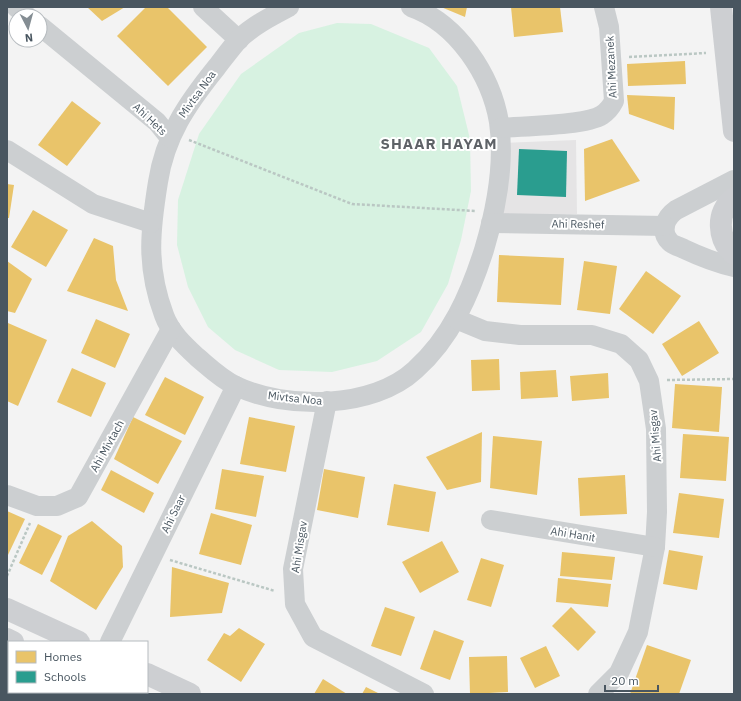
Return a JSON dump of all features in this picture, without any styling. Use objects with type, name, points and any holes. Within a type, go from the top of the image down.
[{"type":"street","points":[[203,7],[239,40]]},
{"type":"street","name":"Mivtsa Noa","points":[[289,7],[260,23],[239,40],[190,102],[171,136],[159,175],[151,223],[150,243],[153,269],[164,316],[171,329],[190,350],[219,375],[236,386],[262,395],[284,399],[327,401],[373,394],[395,384],[414,371],[433,350],[456,319],[478,270],[492,218],[500,167],[500,128],[497,110],[490,89],[475,62],[461,42],[446,26],[422,11],[411,7]]},
{"type":"street","name":"Ahi Mezanek","points":[[500,128],[586,121],[601,116],[610,109],[614,101],[608,27],[604,7]]},
{"type":"street","points":[[721,7],[724,52],[734,131]]},
{"type":"street","name":"Ahi Hets","points":[[48,33],[157,122],[171,136]]},
{"type":"street","name":"Ahi Hets","points":[[48,46],[151,130],[171,136]]},
{"type":"street","points":[[7,150],[93,204],[151,223]]},
{"type":"street","points":[[734,180],[676,210],[667,216],[665,226],[665,234],[670,242],[712,262],[734,266]]},
{"type":"street","points":[[734,198],[724,209],[721,221],[721,233],[725,245],[734,254]]},
{"type":"street","name":"Ahi Reshef","points":[[492,218],[665,226]]},
{"type":"street","name":"Ahi Misgav","points":[[456,319],[484,331],[520,335],[592,335],[621,344],[640,360],[649,381],[656,429],[658,512],[655,547],[638,632],[619,673],[598,694]]},
{"type":"street","name":"Ahi Mivtach","points":[[7,495],[37,506],[57,506],[78,497],[171,329]]},
{"type":"street","name":"Ahi Saar","points":[[110,641],[236,386]]},
{"type":"street","name":"Ahi Misgav","points":[[327,401],[293,569],[295,604],[313,637],[424,694]]},
{"type":"street","name":"Ahi Hanit","points":[[491,520],[655,547]]},
{"type":"street","points":[[7,609],[77,641]]},
{"type":"street","points":[[148,674],[190,694]]},
{"type":"path","points":[[611,58],[724,52]]},
{"type":"path","points":[[171,136],[352,204],[492,218]]},
{"type":"path","points":[[649,381],[734,379]]},
{"type":"path","points":[[7,576],[37,506]]},
{"type":"path","points":[[153,555],[295,597]]},
{"type":"shaded area","points":[[576,140],[577,214],[502,216],[505,143]]},
{"type":"green space","points":[[337,23],[371,24],[429,48],[457,86],[470,139],[471,191],[461,240],[448,284],[421,332],[377,361],[332,372],[279,370],[235,350],[208,327],[188,287],[177,245],[178,200],[199,134],[241,74],[299,33]]},
{"type":"green space","points":[[7,673],[8,693],[34,694],[7,694]]},
{"type":"building: Homes","points":[[87,7],[125,7],[102,21]]},
{"type":"building: Homes","points":[[146,7],[167,7],[207,47],[168,86],[117,36]]},
{"type":"building: Homes","points":[[441,7],[467,7],[465,17]]},
{"type":"building: Homes","points":[[511,7],[560,7],[563,32],[514,37]]},
{"type":"building: Homes","points":[[685,61],[686,84],[628,86],[627,64]]},
{"type":"building: Homes","points":[[627,95],[675,97],[674,130],[629,114]]},
{"type":"building: Homes","points":[[72,101],[101,123],[67,166],[38,145]]},
{"type":"building: Homes","points":[[612,139],[640,181],[585,201],[584,149]]},
{"type":"building: Homes","points":[[7,184],[14,185],[9,218],[7,218]]},
{"type":"building: Homes","points":[[33,210],[68,230],[46,267],[11,247]]},
{"type":"building: Homes","points":[[94,238],[113,246],[116,280],[128,311],[67,291]]},
{"type":"building: Homes","points":[[499,255],[564,258],[561,305],[497,302]]},
{"type":"building: Homes","points":[[7,261],[32,279],[15,313],[7,311]]},
{"type":"building: Homes","points":[[584,261],[617,266],[610,314],[577,310]]},
{"type":"building: Homes","points":[[646,271],[681,296],[653,334],[619,309]]},
{"type":"building: Homes","points":[[96,319],[130,334],[115,368],[81,353]]},
{"type":"building: Homes","points":[[699,321],[719,353],[682,376],[662,344]]},
{"type":"building: Homes","points":[[8,323],[47,340],[18,406],[7,401]]},
{"type":"building: Homes","points":[[499,359],[500,390],[472,391],[471,360]]},
{"type":"building: Homes","points":[[72,368],[106,383],[91,417],[57,402]]},
{"type":"building: Homes","points":[[556,370],[558,397],[521,399],[520,372]]},
{"type":"building: Homes","points":[[608,373],[609,398],[572,401],[570,376]]},
{"type":"building: Homes","points":[[165,377],[204,397],[185,435],[145,415]]},
{"type":"building: Homes","points":[[675,384],[722,387],[719,432],[672,428]]},
{"type":"building: Homes","points":[[133,417],[182,441],[158,484],[114,459]]},
{"type":"building: Homes","points":[[249,417],[295,426],[286,472],[240,464]]},
{"type":"building: Homes","points":[[482,432],[481,482],[447,490],[426,457]]},
{"type":"building: Homes","points":[[683,434],[729,437],[726,481],[680,478]]},
{"type":"building: Homes","points":[[493,436],[542,441],[537,495],[490,488]]},
{"type":"building: Homes","points":[[222,469],[264,476],[256,517],[215,509]]},
{"type":"building: Homes","points":[[324,469],[365,477],[358,518],[317,510]]},
{"type":"building: Homes","points":[[111,470],[154,493],[144,513],[101,490]]},
{"type":"building: Homes","points":[[625,475],[627,514],[580,516],[578,478]]},
{"type":"building: Homes","points":[[394,484],[436,492],[429,532],[387,525]]},
{"type":"building: Homes","points":[[679,493],[724,499],[719,538],[673,533]]},
{"type":"building: Homes","points":[[7,511],[25,519],[7,557]]},
{"type":"building: Homes","points":[[211,513],[252,525],[241,565],[199,554]]},
{"type":"building: Homes","points":[[92,521],[122,546],[123,567],[96,610],[50,581],[68,536]]},
{"type":"building: Homes","points":[[38,524],[62,536],[42,575],[19,563]]},
{"type":"building: Homes","points":[[442,541],[459,572],[420,593],[402,562]]},
{"type":"building: Homes","points":[[669,550],[703,556],[697,590],[663,584]]},
{"type":"building: Homes","points":[[562,552],[615,557],[612,580],[560,576]]},
{"type":"building: Homes","points":[[481,558],[504,565],[491,607],[467,600]]},
{"type":"building: Homes","points":[[172,567],[229,583],[222,613],[170,617]]},
{"type":"building: Homes","points":[[558,578],[611,584],[608,607],[556,602]]},
{"type":"building: Homes","points":[[385,607],[415,617],[401,656],[371,646]]},
{"type":"building: Homes","points":[[571,607],[596,632],[578,651],[552,626]]},
{"type":"building: Homes","points":[[239,628],[265,644],[241,682],[207,660],[224,633],[230,636]]},
{"type":"building: Homes","points":[[434,630],[464,641],[450,680],[420,669]]},
{"type":"building: Homes","points":[[647,645],[691,660],[679,694],[630,694]]},
{"type":"building: Homes","points":[[546,646],[560,676],[535,688],[520,658]]},
{"type":"building: Homes","points":[[507,656],[508,692],[470,694],[469,657]]},
{"type":"building: Homes","points":[[323,679],[347,694],[314,694]]},
{"type":"building: Homes","points":[[366,687],[380,694],[362,694]]},
{"type":"building: Schools","points":[[519,149],[567,151],[566,197],[517,195]]},
{"type":"district","name":"SHAAR HAYAM","points":[[439,143]]}]
